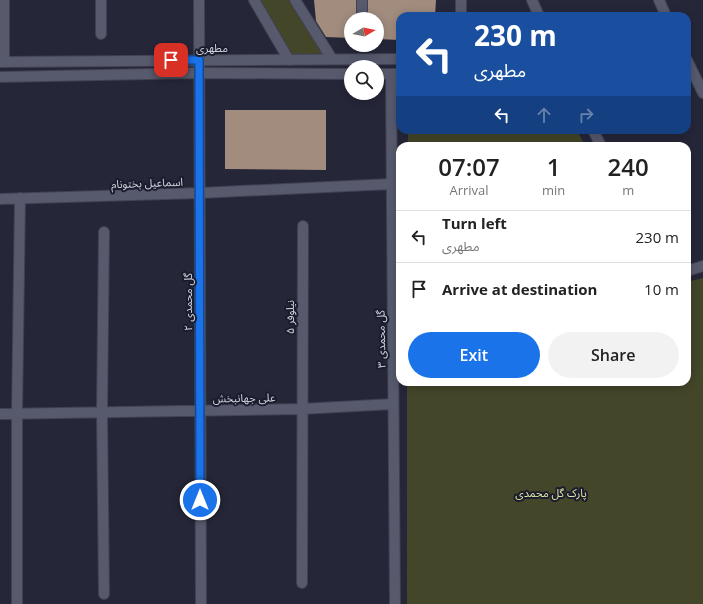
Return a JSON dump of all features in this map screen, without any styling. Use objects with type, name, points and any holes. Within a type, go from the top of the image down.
[{"type":"street","points":[[2,62],[4,0]]},
{"type":"street","points":[[101,0],[101,34]]},
{"type":"street","name":"گل محمدی ۲","points":[[199,0],[200,604]]},
{"type":"street","points":[[254,0],[289,60]]},
{"type":"street","points":[[295,0],[332,59]]},
{"type":"street","points":[[362,0],[362,12]]},
{"type":"street","points":[[461,0],[461,12]]},
{"type":"street","points":[[532,0],[537,12]]},
{"type":"street","points":[[659,0],[664,12]]},
{"type":"street","name":"مطهری","points":[[2,62],[396,59]]},
{"type":"street","points":[[691,68],[703,93]]},
{"type":"street","points":[[0,76],[199,73],[344,74]]},
{"type":"street","points":[[384,74],[395,74]]},
{"type":"street","name":"گل محمدی ۳","points":[[395,74],[391,184],[395,604]]},
{"type":"street","name":"اسماعیل بختونام","points":[[0,199],[200,193],[391,184]]},
{"type":"street","points":[[17,604],[17,414],[20,198]]},
{"type":"street","name":"نیلوفر ۵","points":[[302,583],[301,408],[303,226]]},
{"type":"street","points":[[104,232],[102,413],[104,594]]},
{"type":"street","points":[[691,270],[703,266]]},
{"type":"street","name":"علی جهانبخش","points":[[0,414],[200,411],[393,404]]},
{"type":"green space","points":[[257,0],[291,0],[324,54],[290,56]]},
{"type":"green space","points":[[408,134],[579,134],[583,142],[408,142]]},
{"type":"green space","name":"پارک گل محمدی","points":[[703,278],[703,604],[407,604],[407,386],[691,386],[691,281]]},
{"type":"building","points":[[314,0],[356,0],[356,12],[344,12],[344,38],[326,37],[316,21]]},
{"type":"building","points":[[368,0],[436,0],[435,12],[396,12],[396,40],[384,39],[384,12],[368,12]]},
{"type":"building","points":[[225,110],[326,110],[326,170],[225,169]]},
{"type":"route","points":[[171,60],[199,60],[200,500]]}]
